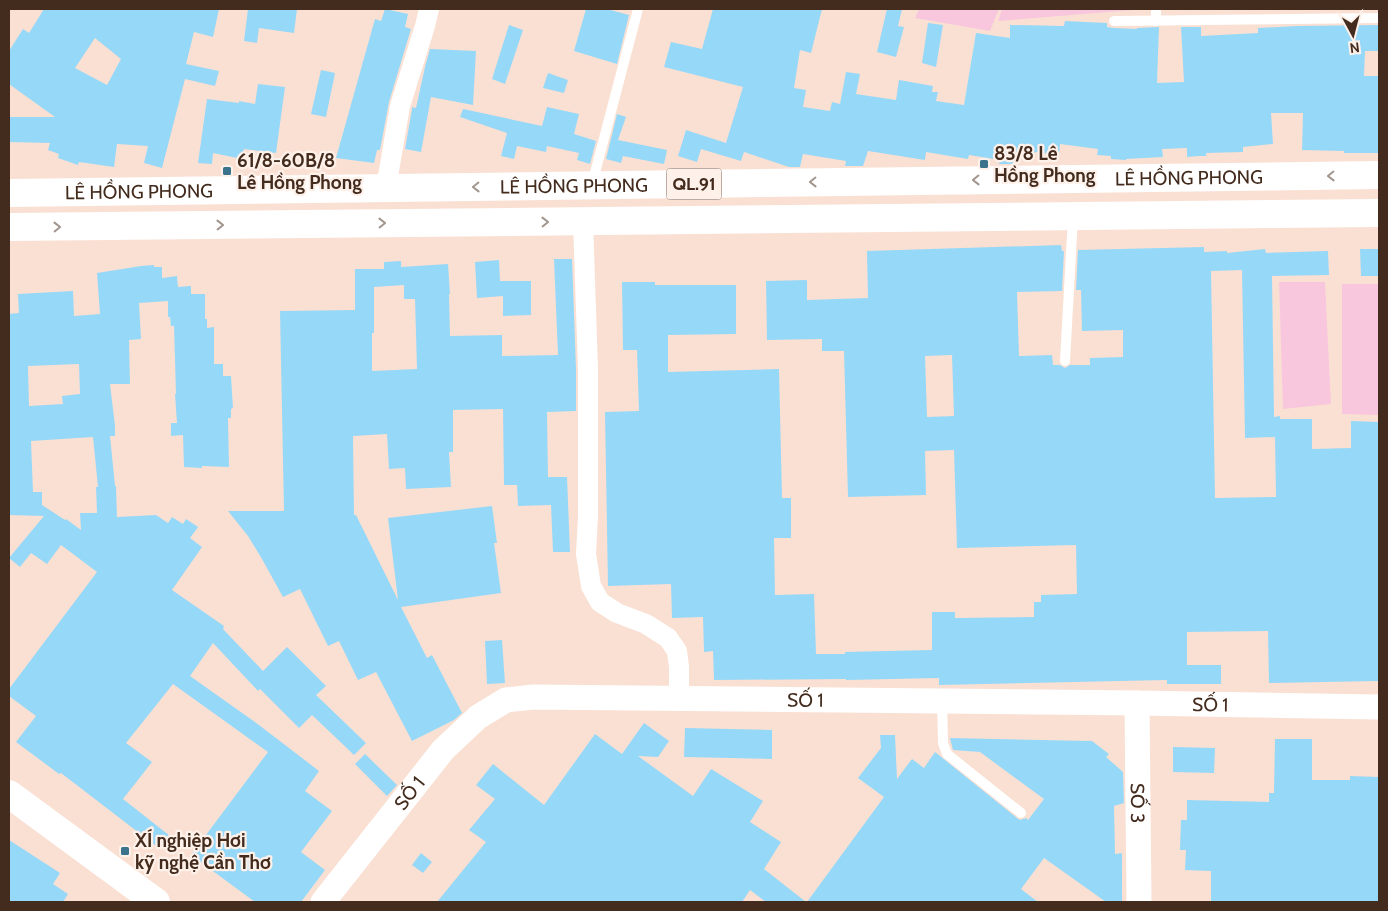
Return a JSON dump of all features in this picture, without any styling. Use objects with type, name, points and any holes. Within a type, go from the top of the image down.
[{"type":"main road","name":"LÊ HỒNG PHONG","points":[[9,193],[1379,175]]},
{"type":"main road","name":"LÊ HỒNG PHONG","points":[[9,227],[1379,213]]},
{"type":"main road","points":[[9,794],[156,902]]},
{"type":"street","points":[[386,188],[400,106],[429,9]]},
{"type":"street","points":[[583,221],[588,369],[588,516],[586,554],[591,586],[600,602],[617,613],[646,624],[668,638],[676,651],[679,667],[679,699]]},
{"type":"street","name":"SỐ 1","points":[[323,902],[443,750],[478,717],[506,700],[533,697],[1379,707]]},
{"type":"street","name":"SỐ 3","points":[[1136,703],[1139,902]]},
{"type":"lane","points":[[592,185],[638,9]]},
{"type":"lane","points":[[1156,9],[1156,21]]},
{"type":"lane","points":[[1114,21],[1342,13],[1379,18]]},
{"type":"lane","points":[[1065,361],[1074,216]]},
{"type":"lane","points":[[942,701],[942,743],[947,754],[1021,813]]},
{"type":"shaded area","points":[[919,9],[999,9],[990,31],[915,18]]},
{"type":"shaded area","points":[[1002,9],[1146,9],[998,21]]},
{"type":"shaded area","points":[[1279,282],[1325,282],[1331,404],[1283,409]]},
{"type":"shaded area","points":[[1342,284],[1379,284],[1379,415],[1342,414]]},
{"type":"building","points":[[44,9],[219,9],[213,37],[194,32],[186,64],[219,71],[215,86],[185,79],[162,168],[144,163],[148,146],[117,144],[114,167],[79,162],[78,165],[58,158],[59,154],[48,150],[50,143],[9,142],[9,117],[55,117],[9,84],[9,51],[23,29],[29,33]],"holes":[[[95,38],[121,59],[107,85],[75,68]]]},
{"type":"building","points":[[248,9],[297,9],[294,33],[259,28],[257,43],[244,41]]},
{"type":"building","points":[[385,9],[408,14],[405,27],[411,29],[389,102],[380,150],[377,150],[374,163],[336,158],[375,19],[381,21]]},
{"type":"building","points":[[586,9],[607,9],[629,15],[617,64],[574,51]]},
{"type":"building","points":[[713,9],[822,9],[811,53],[800,50],[794,88],[806,90],[803,107],[830,111],[832,102],[840,104],[846,72],[860,74],[856,94],[896,100],[899,80],[933,86],[932,92],[938,92],[936,101],[964,105],[976,33],[1010,38],[1010,25],[1064,26],[1065,21],[1107,23],[1107,27],[1114,28],[1137,29],[1159,27],[1157,83],[1184,82],[1181,27],[1201,27],[1201,36],[1258,33],[1258,28],[1379,25],[1379,51],[1365,51],[1364,76],[1379,76],[1379,153],[1302,150],[1303,113],[1271,113],[1273,144],[1243,147],[1243,152],[1206,153],[1206,156],[1187,157],[1187,148],[1162,149],[1163,157],[1126,160],[1111,159],[1111,156],[1097,155],[1098,149],[1060,144],[1059,155],[1035,152],[1034,159],[1014,156],[1013,164],[999,164],[1000,160],[969,155],[968,159],[926,152],[925,160],[868,151],[863,166],[845,166],[846,161],[803,154],[800,167],[789,167],[744,152],[741,161],[701,149],[697,162],[678,156],[686,130],[726,143],[743,87],[664,67],[671,42],[702,49]]},
{"type":"building","points":[[887,9],[902,9],[898,26],[904,27],[896,57],[877,52]]},
{"type":"building","points":[[928,23],[943,25],[936,67],[922,63]]},
{"type":"building","points":[[509,25],[523,30],[505,84],[492,79]]},
{"type":"building","points":[[430,49],[476,51],[473,105],[431,97],[421,152],[405,149],[412,107],[416,108]]},
{"type":"building","points":[[321,70],[335,73],[326,117],[311,114]]},
{"type":"building","points":[[548,73],[568,80],[564,93],[543,88]]},
{"type":"building","points":[[258,84],[285,87],[276,153],[244,149],[242,159],[213,153],[212,164],[198,163],[207,99],[255,104]]},
{"type":"building","points":[[547,107],[579,114],[574,134],[596,141],[590,164],[577,160],[579,153],[547,146],[546,152],[517,146],[514,159],[501,156],[507,133],[460,117],[463,109],[542,126]]},
{"type":"building","points":[[617,114],[626,117],[618,140],[667,150],[664,164],[623,156],[621,163],[606,159]]},
{"type":"building","points":[[1061,245],[1062,251],[1064,251],[1062,291],[1017,292],[1019,356],[1052,355],[1053,365],[1060,365],[1065,368],[1070,365],[1090,365],[1090,358],[1123,357],[1123,330],[1082,331],[1081,290],[1076,290],[1078,250],[1204,247],[1204,252],[1227,251],[1227,253],[1265,249],[1266,253],[1328,251],[1329,275],[1272,276],[1274,417],[1280,416],[1280,419],[1312,419],[1312,449],[1351,448],[1351,421],[1379,422],[1379,681],[1269,683],[1268,631],[1187,632],[1187,665],[1221,665],[1221,684],[1167,684],[1167,680],[939,685],[939,678],[714,680],[713,651],[704,652],[703,617],[672,618],[671,584],[608,586],[605,412],[639,411],[637,350],[623,350],[622,282],[655,282],[655,285],[736,285],[736,334],[668,335],[668,372],[779,369],[782,498],[791,498],[791,538],[774,538],[775,595],[814,594],[816,654],[932,650],[932,612],[955,612],[955,618],[1034,617],[1034,602],[1041,602],[1041,595],[1077,594],[1076,545],[957,548],[954,450],[925,451],[926,495],[848,497],[844,351],[822,351],[822,339],[767,340],[766,281],[807,280],[807,300],[868,298],[867,251]],"holes":[[[1242,270],[1245,438],[1275,437],[1276,497],[1215,498],[1211,271]],[[952,355],[954,416],[927,417],[925,356]]]},
{"type":"building","points":[[1360,249],[1379,249],[1379,276],[1361,276]]},
{"type":"building","points":[[554,259],[572,259],[576,411],[547,412],[548,477],[567,477],[570,552],[553,552],[551,505],[518,506],[517,485],[504,485],[503,409],[453,410],[453,452],[449,452],[451,487],[406,489],[405,468],[389,469],[387,434],[353,436],[354,515],[356,515],[398,600],[388,518],[492,506],[497,543],[494,543],[501,593],[401,607],[427,658],[432,655],[462,713],[454,720],[412,741],[376,672],[358,680],[339,641],[328,646],[300,589],[283,597],[248,536],[228,511],[284,511],[280,311],[355,310],[355,269],[384,269],[384,262],[401,261],[401,267],[448,264],[450,336],[502,335],[502,356],[558,355]],"holes":[[[404,285],[404,299],[415,299],[417,369],[372,371],[374,287]]]},
{"type":"building","points":[[499,260],[500,281],[531,281],[531,315],[503,316],[503,296],[477,298],[475,262]]},
{"type":"building","points":[[154,265],[154,267],[162,267],[162,278],[177,276],[178,287],[191,286],[191,294],[205,294],[207,328],[214,327],[214,364],[223,364],[223,376],[231,376],[233,408],[231,409],[231,418],[228,418],[229,467],[184,467],[183,435],[171,436],[171,423],[177,423],[174,326],[171,326],[170,317],[168,317],[168,301],[139,303],[141,339],[129,340],[130,384],[110,384],[115,426],[115,436],[110,436],[116,486],[117,517],[156,515],[168,523],[172,517],[183,524],[186,519],[198,527],[190,538],[202,547],[172,590],[224,626],[223,629],[263,671],[287,647],[326,686],[316,695],[366,743],[354,755],[312,715],[299,728],[260,689],[258,691],[213,643],[190,676],[319,771],[305,791],[332,811],[301,852],[325,870],[301,902],[255,902],[191,855],[268,752],[173,684],[126,743],[152,762],[123,799],[170,836],[160,849],[61,773],[59,774],[16,742],[36,716],[9,696],[9,689],[97,572],[61,545],[47,564],[31,553],[20,567],[9,558],[44,516],[9,515],[9,314],[19,313],[18,294],[73,291],[74,316],[100,314],[97,273]],"holes":[[[79,364],[80,394],[62,396],[63,404],[29,406],[28,366]],[[93,437],[98,487],[96,487],[97,513],[80,513],[81,530],[42,505],[42,492],[33,492],[31,441]]]},
{"type":"building","points":[[502,640],[505,683],[487,684],[485,641]]},
{"type":"building","points":[[644,723],[669,741],[658,757],[638,756],[693,796],[711,769],[763,801],[750,822],[781,842],[764,869],[806,902],[766,902],[750,890],[742,902],[437,902],[486,842],[469,830],[495,799],[476,785],[493,764],[544,805],[595,734],[622,754]]},
{"type":"building","points":[[685,728],[772,730],[772,759],[684,757]]},
{"type":"building","points":[[880,735],[895,735],[897,779],[912,759],[924,768],[935,752],[1020,820],[1026,818],[1028,820],[1044,799],[980,752],[953,750],[950,738],[1092,741],[1109,754],[1106,757],[1123,772],[1124,803],[1114,806],[1115,854],[1122,853],[1122,902],[1106,902],[1044,858],[1021,889],[1038,902],[807,902],[884,797],[858,778],[881,748]]},
{"type":"building","points":[[1275,739],[1312,739],[1312,780],[1350,780],[1350,776],[1379,777],[1379,902],[1211,902],[1211,871],[1185,870],[1186,850],[1180,850],[1181,820],[1187,820],[1187,800],[1269,802],[1269,793],[1274,793]]},
{"type":"building","points":[[1173,747],[1215,748],[1214,773],[1173,772]]},
{"type":"building","points":[[365,754],[397,785],[387,796],[355,764]]},
{"type":"building","points":[[9,840],[60,873],[53,884],[68,894],[63,902],[9,902]]},
{"type":"building","points":[[421,853],[432,862],[423,873],[412,865]]},
{"type":"place","name":"83/8 Lê Hồng Phong","points":[[984,164]]},
{"type":"place","name":"61/8-60B/8 Lê Hồng Phong","points":[[227,171]]},
{"type":"place","name":"XÍ nghiệp Hơi kỹ nghệ Cần Thơ","points":[[125,851]]}]
